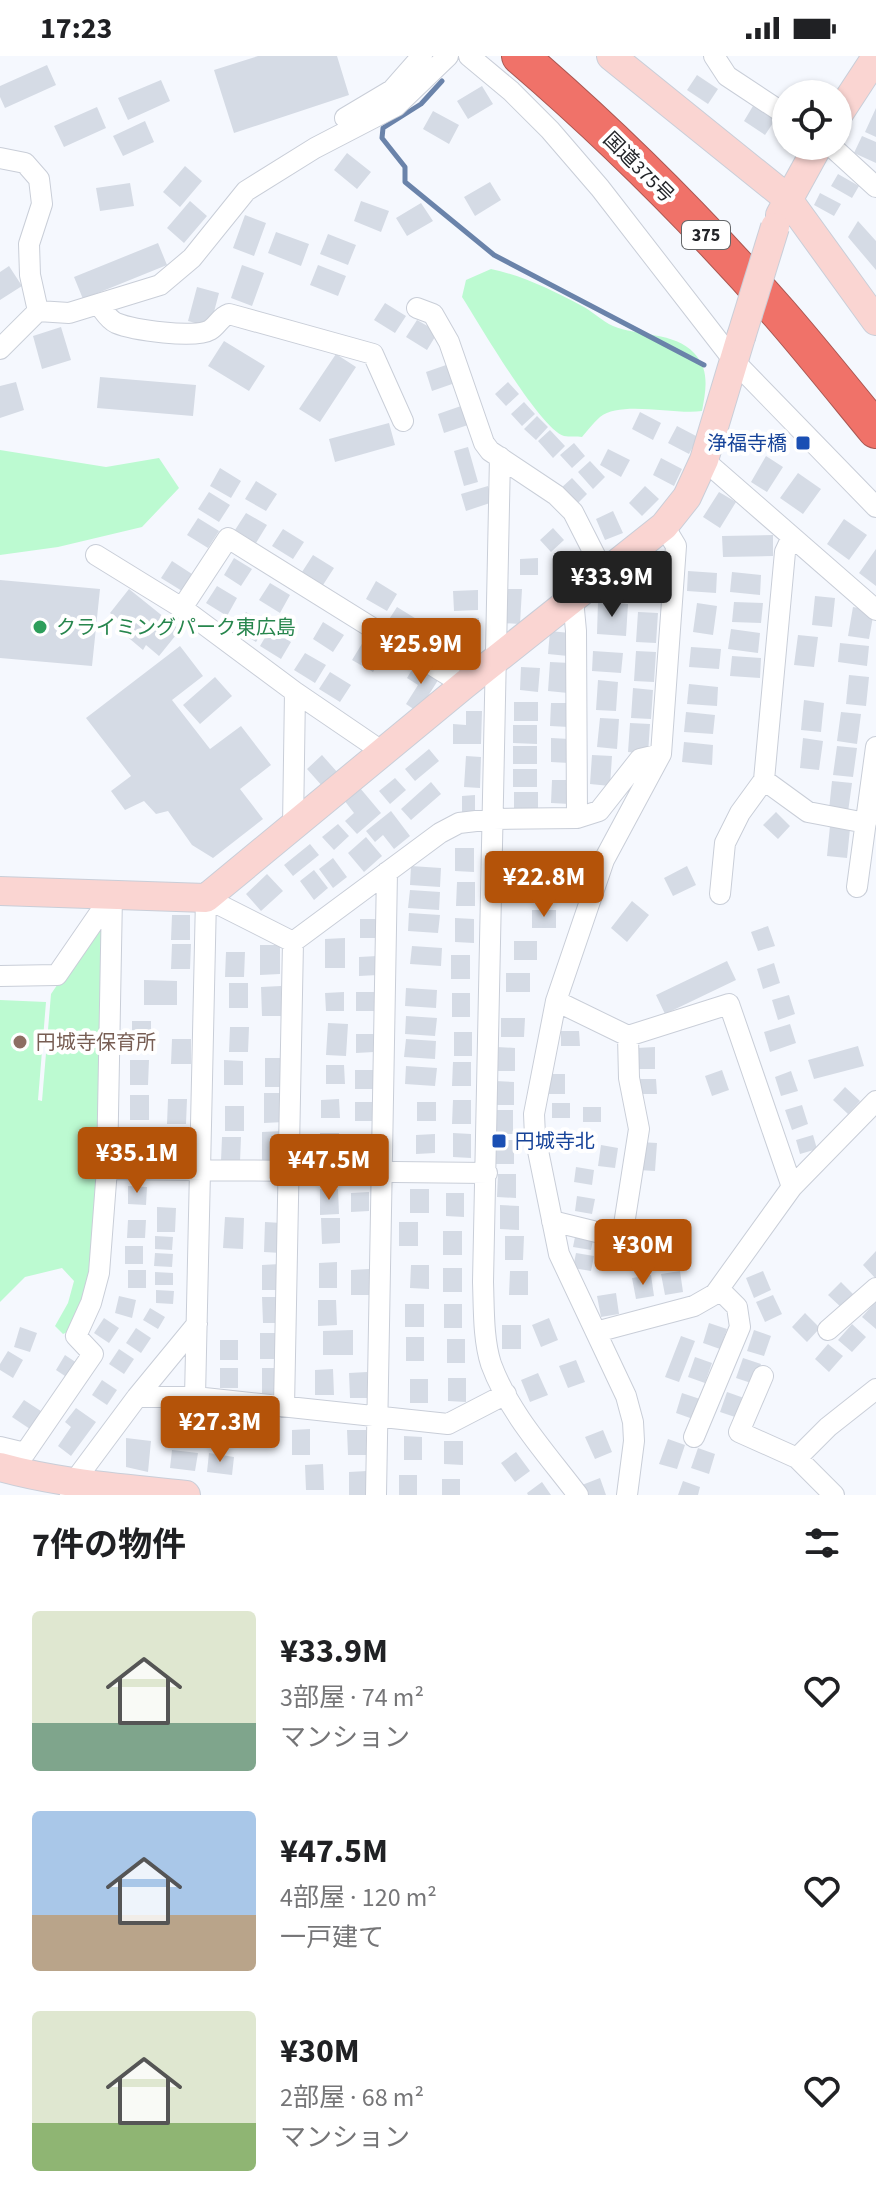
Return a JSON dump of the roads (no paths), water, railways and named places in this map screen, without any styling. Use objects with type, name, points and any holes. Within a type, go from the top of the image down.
[{"type":"highway","name":"国道375号","points":[[520,56],[616,142],[678,206],[778,312],[876,430]]},
{"type":"highway","name":"国道375号","points":[[552,56],[692,188],[787,289],[876,395]]},
{"type":"street","points":[[301,157],[307,138],[392,90],[422,56]]},
{"type":"street","points":[[0,349],[38,311],[69,313],[160,285],[192,258],[246,191],[301,157],[396,106],[448,56]]},
{"type":"street","points":[[469,56],[511,91],[550,130],[876,507]]},
{"type":"street","points":[[611,56],[787,198],[876,321]]},
{"type":"street","points":[[714,56],[727,76],[772,106]]},
{"type":"street","points":[[852,94],[876,57]]},
{"type":"street","points":[[0,158],[25,163],[39,179],[42,204],[29,244],[30,275],[38,311]]},
{"type":"street","points":[[195,1397],[206,898],[464,685],[664,526],[687,497],[704,460],[775,227],[787,198],[810,160]]},
{"type":"street","points":[[846,160],[876,187]]},
{"type":"street","points":[[99,305],[112,321],[133,328],[197,334],[211,330],[222,316],[229,314],[373,354],[403,421]]},
{"type":"street","points":[[417,308],[433,314],[449,342],[484,443],[556,495],[573,512],[604,573]]},
{"type":"street","points":[[500,457],[483,1282],[485,1322],[491,1362],[506,1394],[524,1424],[578,1495]]},
{"type":"street","points":[[704,460],[876,610]]},
{"type":"street","points":[[627,1495],[634,1441],[633,1422],[626,1396],[559,1254],[535,1136],[534,1114],[556,1001],[604,860],[661,754],[676,546],[664,526]]},
{"type":"street","points":[[720,894],[725,843],[740,813],[764,780],[785,552],[792,537]]},
{"type":"street","points":[[182,608],[228,538],[464,685]]},
{"type":"street","points":[[96,555],[182,608],[295,692],[383,752]]},
{"type":"street","points":[[573,599],[576,631],[577,818]]},
{"type":"street","points":[[293,826],[295,692]]},
{"type":"street","points":[[857,887],[876,747]]},
{"type":"street","points":[[293,942],[440,833],[459,823],[493,819],[577,818],[599,811],[640,759],[661,754]]},
{"type":"street","points":[[764,780],[808,812],[866,823]]},
{"type":"street","points":[[376,1495],[387,872]]},
{"type":"street","points":[[0,891],[206,898],[293,942]]},
{"type":"street","points":[[0,976],[57,975],[112,895]]},
{"type":"street","points":[[0,1447],[25,1453],[93,1354],[76,1336],[91,1303],[99,1273],[107,1169],[112,895]]},
{"type":"street","points":[[284,1407],[293,942]]},
{"type":"street","points":[[556,1001],[628,1036],[729,1004],[792,1187]]},
{"type":"street","points":[[552,1221],[613,1236],[623,1231],[639,1129],[629,1078],[628,1036]]},
{"type":"street","points":[[596,1332],[694,1306],[719,1289],[792,1187],[876,1101]]},
{"type":"street","points":[[107,1169],[487,1173]]},
{"type":"street","points":[[828,1330],[876,1288]]},
{"type":"street","points":[[694,1437],[740,1327],[737,1307],[719,1289]]},
{"type":"street","points":[[71,1489],[137,1397],[197,1324]]},
{"type":"street","points":[[763,1376],[739,1432],[797,1458],[834,1495]]},
{"type":"street","points":[[797,1458],[828,1427],[876,1389]]},
{"type":"street","points":[[137,1397],[195,1397],[448,1424],[506,1394]]},
{"type":"street","points":[[0,1467],[71,1489],[186,1495]]},
{"type":"waterway","points":[[442,81],[421,104],[383,128],[382,138],[405,167],[405,182],[494,255],[704,365]]},
{"type":"place","name":"浄福寺橋","points":[[803,443]]},
{"type":"place","name":"クライミングパーク東広島","points":[[40,627]]},
{"type":"place","name":"円城寺保育所","points":[[20,1042]]},
{"type":"place","name":"円城寺北","points":[[499,1141]]}]
